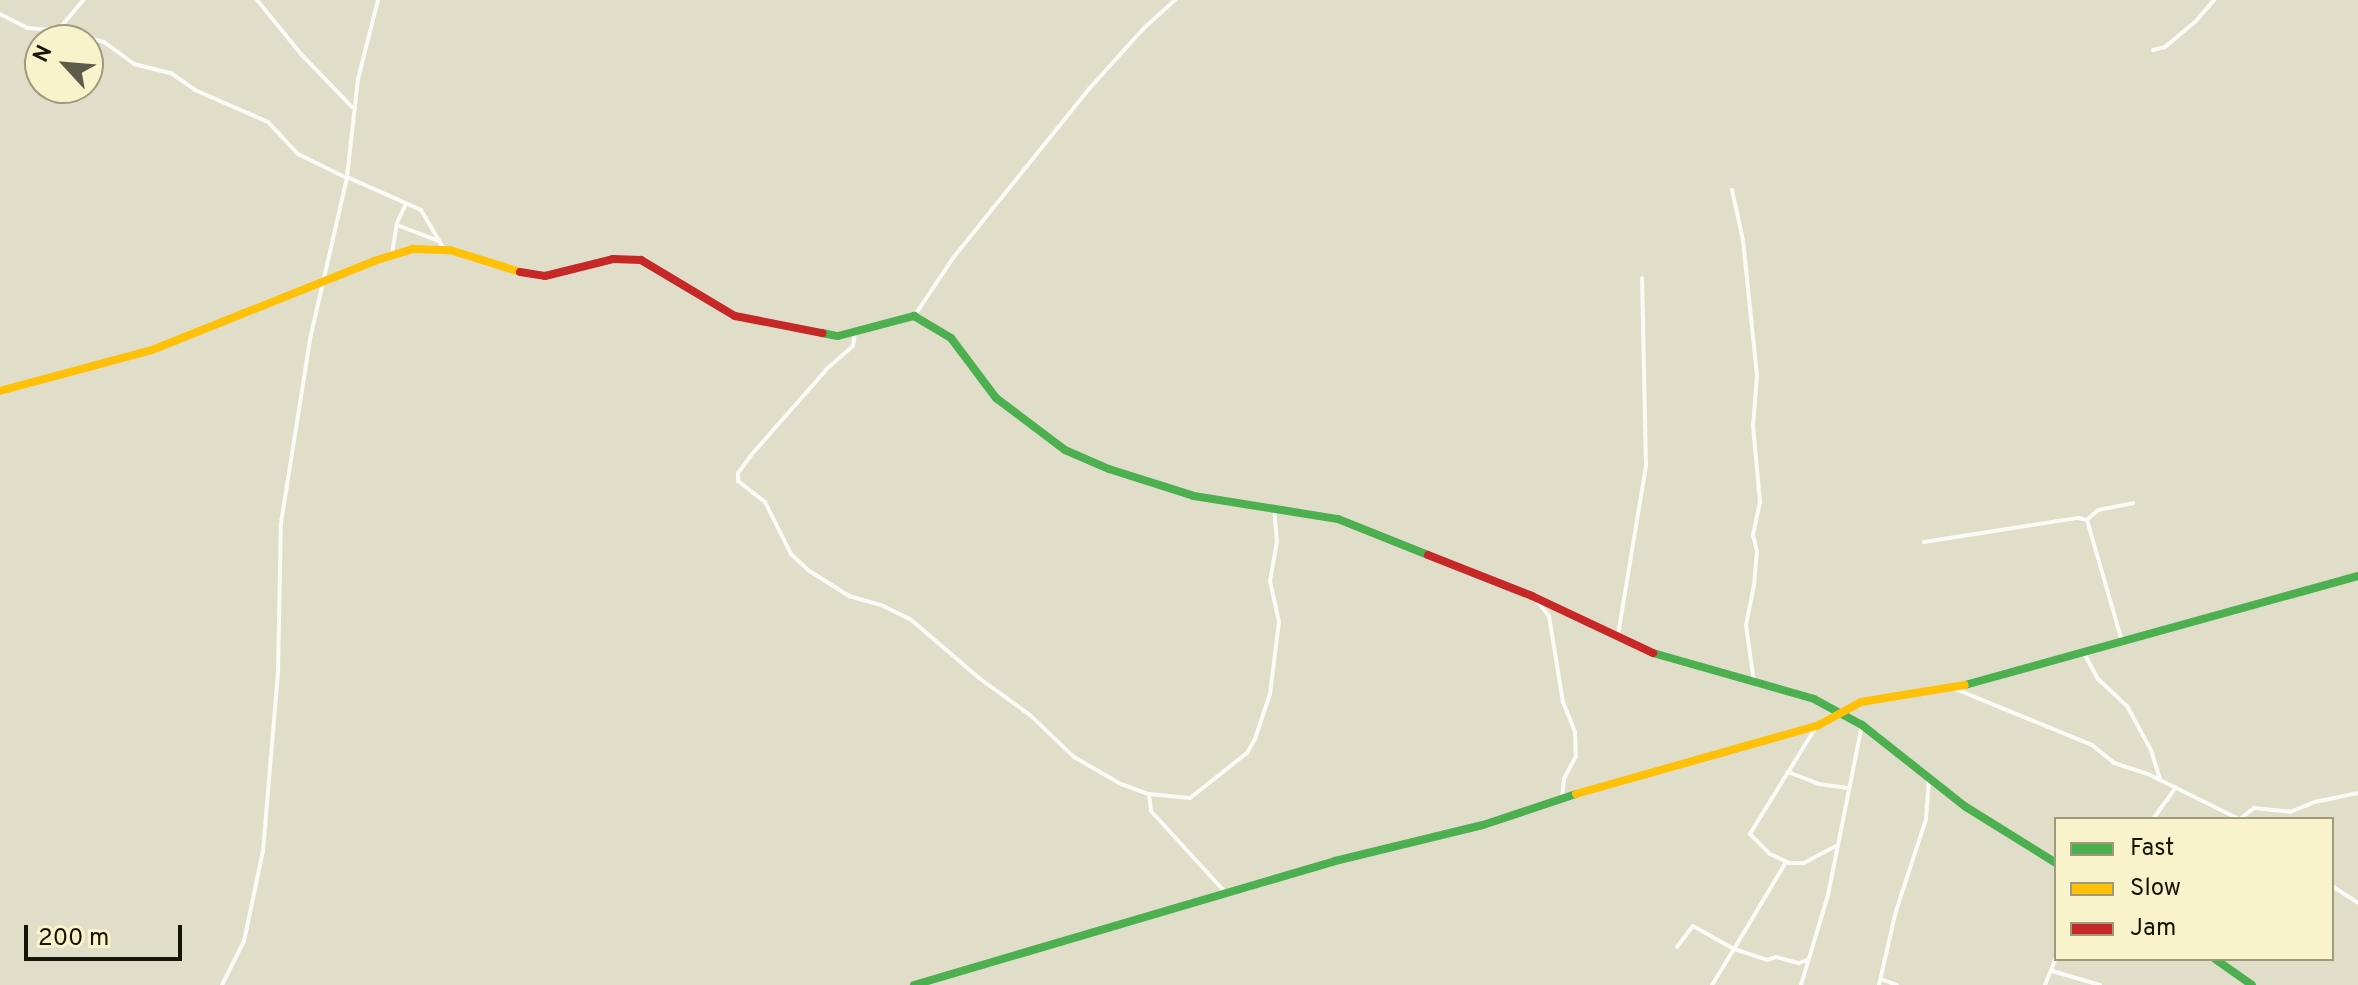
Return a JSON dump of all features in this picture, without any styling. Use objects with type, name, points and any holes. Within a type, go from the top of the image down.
[{"type":"street","points":[[62,24],[83,0]]},
{"type":"street","points":[[257,0],[301,54],[354,109]]},
{"type":"street","points":[[222,985],[244,941],[263,851],[278,673],[281,523],[321,285],[347,178],[354,109],[378,0]]},
{"type":"street","points":[[397,225],[442,245],[537,276],[613,259],[641,260],[735,316],[838,336],[914,316],[953,258],[1089,89],[1135,37],[1175,0]]},
{"type":"street","points":[[2153,50],[2165,47],[2195,22],[2214,0]]},
{"type":"street","points":[[0,14],[24,26]]},
{"type":"street","points":[[104,42],[134,64],[171,73],[201,93],[268,122],[298,154],[424,213],[442,245]]},
{"type":"street","points":[[1732,190],[1743,240],[1757,376],[1753,426],[1759,512],[1753,535],[1757,551],[1754,585],[1746,625],[1754,683]]},
{"type":"street","points":[[392,254],[397,225],[406,204]]},
{"type":"street","points":[[0,391],[152,350],[321,285],[392,254],[442,245]]},
{"type":"street","points":[[1618,637],[1646,465],[1642,278]]},
{"type":"street","points":[[914,316],[951,338],[996,398],[1065,450],[1169,490],[1338,519],[1535,597],[1690,667],[1804,695],[1862,725],[2010,837],[2054,862]]},
{"type":"street","points":[[855,332],[853,346],[827,369],[752,454],[738,473],[738,481],[765,502],[791,554],[808,570],[849,596],[883,606],[910,619],[979,678],[1030,715],[1074,757],[1149,794],[1190,798],[1247,753],[1255,739],[1270,694],[1279,622],[1270,581],[1278,518],[1272,506]]},
{"type":"street","points":[[2087,520],[2098,510],[2133,503]]},
{"type":"street","points":[[1924,542],[2078,518],[2087,520]]},
{"type":"street","points":[[2087,520],[2122,641]]},
{"type":"street","points":[[914,985],[1335,861],[1483,825],[1562,798],[1817,726],[1861,702],[1953,688],[2358,576]]},
{"type":"street","points":[[1535,597],[1549,616],[1563,702],[1575,732],[1576,756],[1564,779],[1562,798]]},
{"type":"street","points":[[2083,651],[2098,679],[2127,706],[2151,750],[2160,780]]},
{"type":"street","points":[[1953,688],[1992,706],[2027,716],[2099,749],[2114,763],[2176,787],[2236,817]]},
{"type":"street","points":[[1801,985],[1828,895],[1862,725]]},
{"type":"street","points":[[1817,726],[1750,832],[1763,848],[1786,862],[1804,863],[1836,845]]},
{"type":"street","points":[[1788,772],[1819,784],[1848,788]]},
{"type":"street","points":[[1879,985],[1896,911],[1926,819],[1930,776]]},
{"type":"street","points":[[2154,817],[2176,787]]},
{"type":"street","points":[[2243,817],[2254,808],[2272,807],[2288,813],[2315,802],[2358,793]]},
{"type":"street","points":[[1149,794],[1151,811],[1227,895]]},
{"type":"street","points":[[1712,985],[1786,862]]},
{"type":"street","points":[[2334,887],[2358,903]]},
{"type":"street","points":[[1677,947],[1693,926],[1734,949],[1767,960],[1776,957],[1799,963],[1807,960]]},
{"type":"street","points":[[2045,985],[2055,961]]},
{"type":"street","points":[[2218,961],[2252,985]]},
{"type":"street","points":[[2052,971],[2100,985]]},
{"type":"street","points":[[1880,978],[1897,985]]},
{"type":"traffic: fast","points":[[822,333],[838,336],[914,316],[951,338],[996,398],[1065,450],[1109,469],[1194,496],[1338,519],[1428,555]]},
{"type":"traffic: fast","points":[[1965,685],[2358,576]]},
{"type":"traffic: fast","points":[[1653,653],[1814,699],[1862,725],[1966,807],[2054,862]]},
{"type":"traffic: fast","points":[[914,985],[1335,861],[1483,825],[1576,794]]},
{"type":"traffic: fast","points":[[2218,961],[2252,985]]},
{"type":"traffic: slow","points":[[0,391],[152,350],[374,261],[413,249],[450,250],[520,272]]},
{"type":"traffic: slow","points":[[1576,794],[1817,726],[1861,702],[1965,685]]},
{"type":"traffic: jam","points":[[520,272],[545,276],[613,259],[641,260],[735,316],[822,333]]},
{"type":"traffic: jam","points":[[1428,555],[1532,596],[1653,653]]}]
